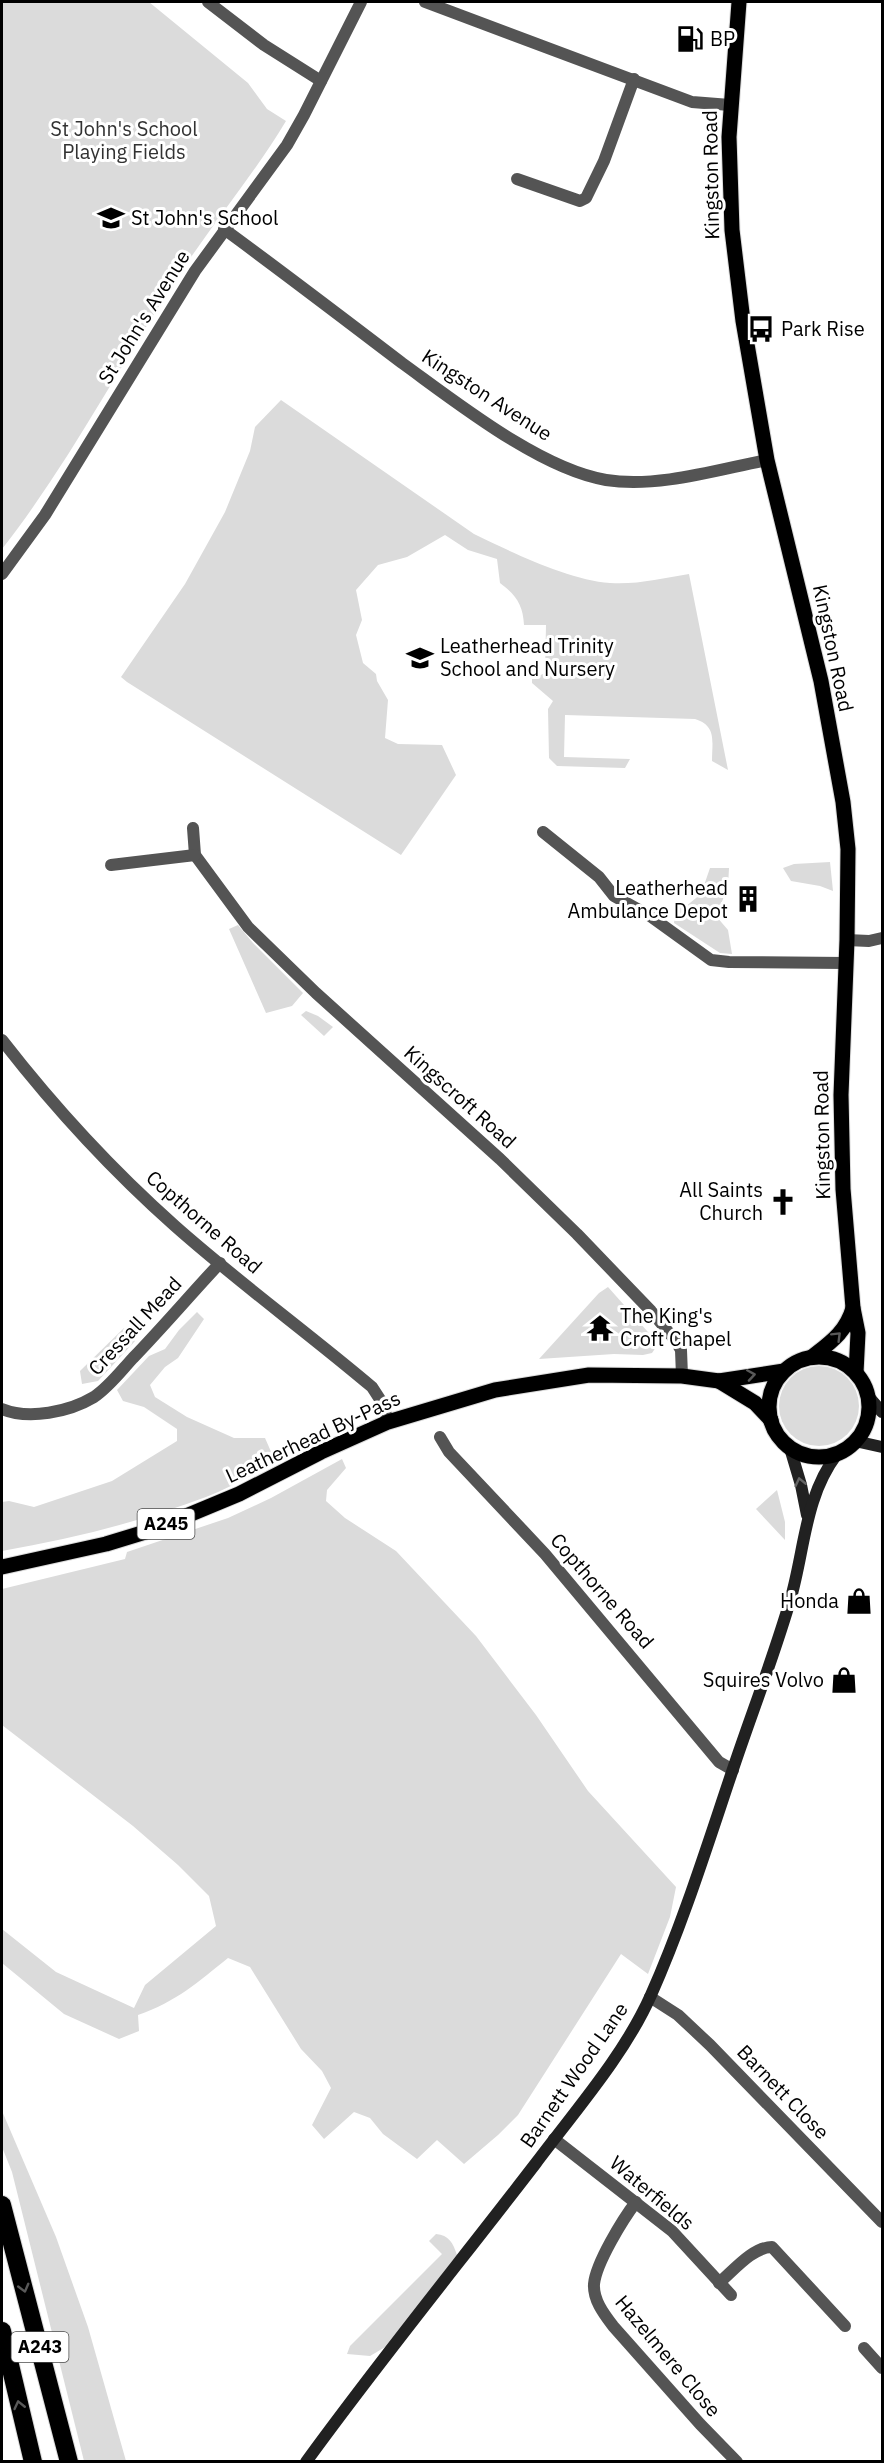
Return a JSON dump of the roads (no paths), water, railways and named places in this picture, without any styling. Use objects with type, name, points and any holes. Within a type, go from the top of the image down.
[{"type":"highway","name":"A243","points":[[2,2205],[69,2462]]},
{"type":"highway","name":"A243","points":[[2,2331],[33,2462]]},
{"type":"main road","name":"Kingston Road","points":[[739,2],[729,137],[732,230],[743,321],[767,460],[821,681],[843,802],[849,879],[841,1095],[842,1150],[853,1308],[858,1334],[856,1373]]},
{"type":"main road","points":[[812,1357],[829,1358],[844,1363],[856,1373],[868,1396],[867,1420],[855,1441],[837,1454],[813,1456],[790,1448],[782,1440],[771,1420],[769,1407],[771,1394],[784,1371],[812,1357],[841,1332],[849,1323],[853,1308]]},
{"type":"main road","name":"A245","points":[[719,1381],[784,1371]]},
{"type":"main road","name":"Leatherhead By-Pass","points":[[2,1567],[106,1544],[155,1529],[239,1494],[321,1452],[388,1422],[495,1390],[558,1378],[599,1375],[682,1376],[719,1381]]},
{"type":"main road","name":"A245","points":[[719,1381],[754,1403],[771,1420]]},
{"type":"street","points":[[208,2],[254,38],[297,68],[321,81]]},
{"type":"street","name":"St John's Avenue","points":[[2,574],[45,515],[150,340],[224,229],[287,145],[360,2]]},
{"type":"street","points":[[425,2],[692,102],[730,105]]},
{"type":"street","points":[[518,179],[580,201],[586,198],[604,161],[634,80]]},
{"type":"street","name":"Kingston Avenue","points":[[224,229],[456,402],[509,437],[579,472],[604,479],[632,482],[661,480],[767,460]]},
{"type":"street","points":[[111,865],[195,855],[193,828]]},
{"type":"street","points":[[543,832],[598,878],[614,896],[650,916],[711,960],[846,963]]},
{"type":"street","name":"Kingscroft Road","points":[[195,855],[248,927],[316,993],[508,1167],[651,1311],[681,1350],[682,1376]]},
{"type":"street","points":[[847,940],[868,941],[882,938]]},
{"type":"street","name":"Copthorne Road","points":[[2,1040],[42,1090],[128,1182],[220,1263],[372,1387],[383,1404],[388,1422]]},
{"type":"street","name":"Cressall Mead","points":[[2,1409],[9,1412],[40,1413],[70,1408],[95,1396],[152,1338],[220,1263]]},
{"type":"street","points":[[868,1396],[882,1412]]},
{"type":"street","name":"Copthorne Road","points":[[440,1437],[449,1452],[553,1563],[719,1762],[733,1770]]},
{"type":"street","points":[[855,1441],[882,1447]]},
{"type":"street","name":"Barnett Wood Lane","points":[[790,1448],[807,1516]]},
{"type":"street","name":"Barnett Wood Lane","points":[[306,2462],[555,2139],[623,2046],[650,1997],[689,1896],[790,1601],[804,1547],[807,1516],[818,1485],[837,1454]]},
{"type":"street","name":"Barnett Close","points":[[650,1997],[678,2015],[710,2045],[882,2222]]},
{"type":"street","name":"Waterfields","points":[[555,2139],[672,2231],[731,2295]]},
{"type":"street","name":"Hazelmere Close","points":[[636,2202],[621,2222],[598,2270],[594,2284],[596,2297],[602,2312],[613,2326],[737,2462]]},
{"type":"street","points":[[720,2283],[754,2253],[764,2247],[772,2247],[845,2326]]},
{"type":"street","points":[[864,2348],[882,2368]]},
{"type":"place","name":"BP","points":[[690,39]]},
{"type":"place","name":"St John's School","points":[[111,218]]},
{"type":"place","name":"Park Rise","points":[[761,329]]},
{"type":"place","name":"Leatherhead Trinity School and Nursery","points":[[420,658]]},
{"type":"place","name":"Leatherhead Ambulance Depot","points":[[748,899]]},
{"type":"place","name":"All Saints Church","points":[[783,1202]]},
{"type":"place","name":"The King's Croft Chapel","points":[[600,1328]]},
{"type":"place","name":"Honda","points":[[859,1601]]},
{"type":"place","name":"Squires Volvo","points":[[844,1680]]},
{"type":"park label","name":"St John's School Playing Fields","points":[[124,140]]}]
